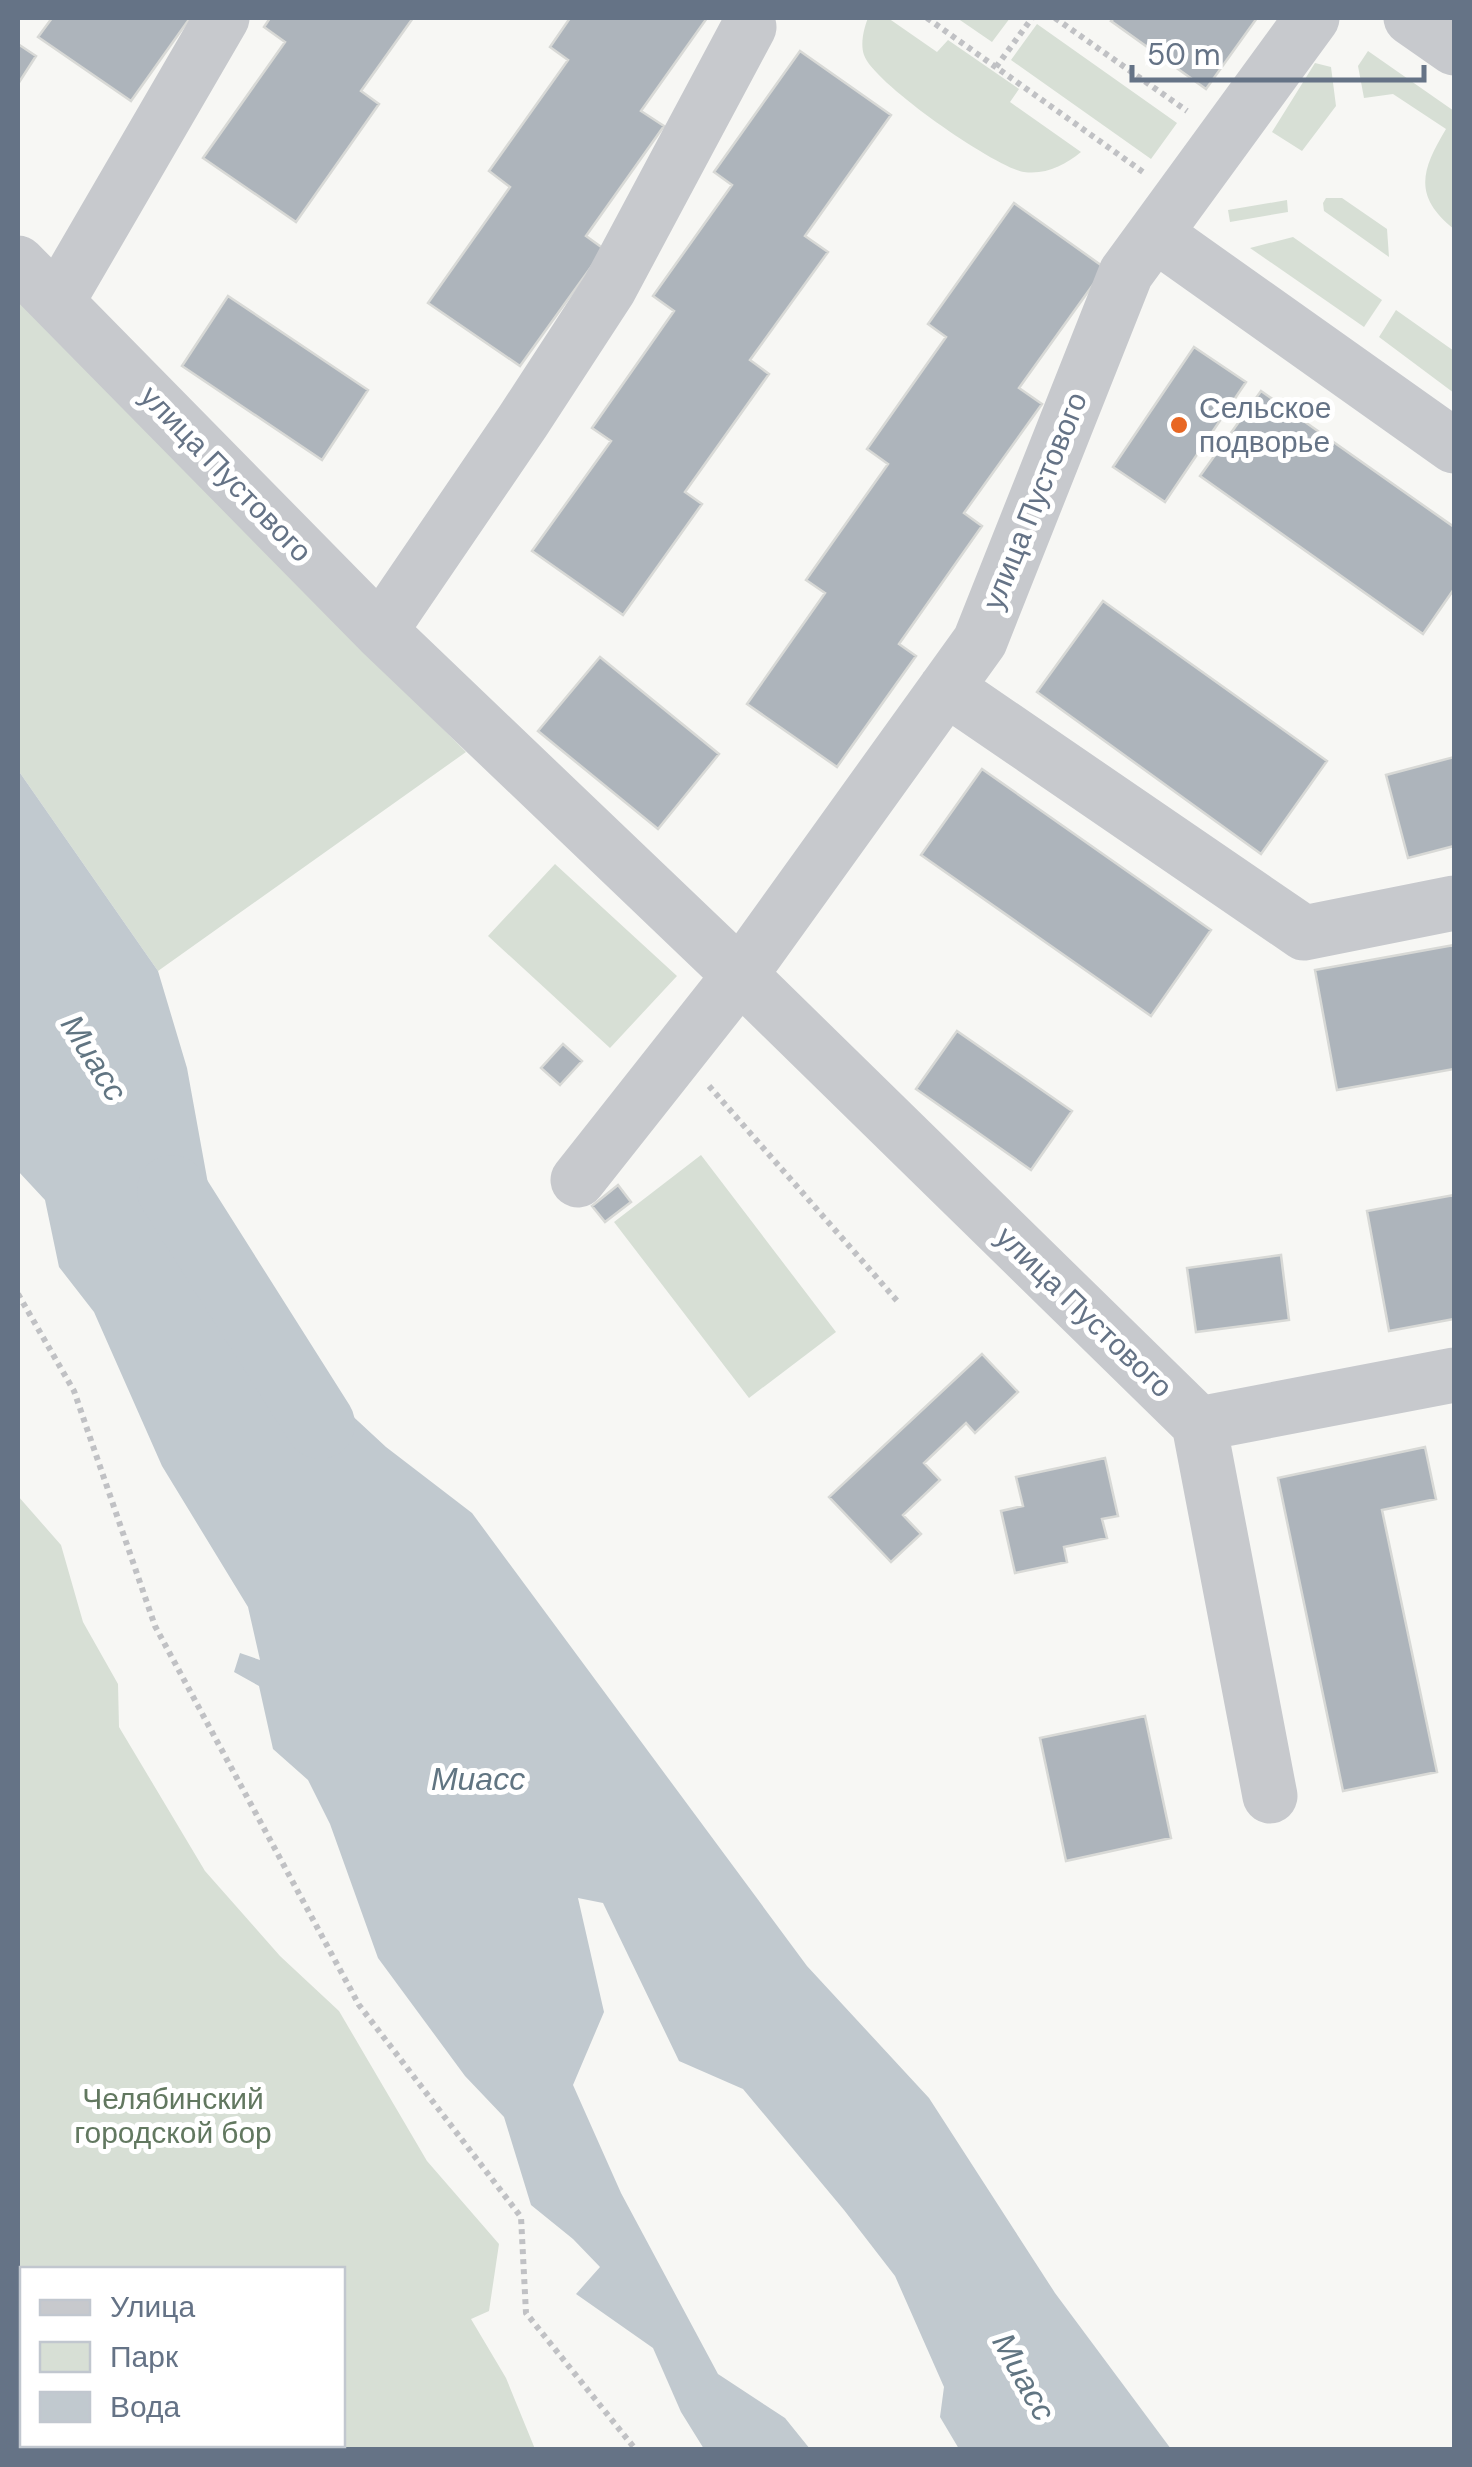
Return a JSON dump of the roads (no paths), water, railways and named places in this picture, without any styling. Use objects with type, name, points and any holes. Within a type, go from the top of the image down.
[{"type":"street","points":[[58,302],[222,18]]},
{"type":"street","name":"улица Пустового","points":[[740,975],[980,641],[1126,274],[1312,18]]},
{"type":"street","points":[[1411,18],[1454,48]]},
{"type":"street","points":[[380,631],[609,289],[750,28]]},
{"type":"street","points":[[1168,216],[1454,446]]},
{"type":"street","name":"улица Пустового","points":[[18,263],[380,631],[740,975],[1198,1424],[1454,1375]]},
{"type":"street","points":[[946,688],[1304,933],[1454,903]]},
{"type":"street","points":[[578,1180],[740,975]]},
{"type":"street","points":[[1198,1424],[1270,1796]]},
{"type":"water","name":"Миасс","points":[[18,770],[158,971],[187,1068],[231,1310],[386,1447],[472,1513],[807,1966],[929,2098],[1055,2293],[1171,2449],[959,2449],[940,2417],[944,2387],[895,2276],[743,2089],[679,2061],[603,1903],[578,1898],[604,2012],[573,2085],[621,2193],[718,2374],[785,2418],[810,2449],[704,2449],[681,2412],[653,2348],[576,2294],[600,2267],[531,2205],[504,2117],[465,2076],[378,1958],[330,1824],[308,1780],[273,1749],[259,1686],[234,1672],[240,1653],[260,1660],[248,1607],[162,1466],[94,1312],[59,1267],[45,1200],[18,1171]]},
{"type":"waterway","name":"Миасс","points":[[172,1190],[320,1424]]},
{"type":"place","name":"Сельское подворье","points":[[1179,425]]},
{"type":"park label","name":"Челябинский городской бор","points":[[173,2116]]}]
